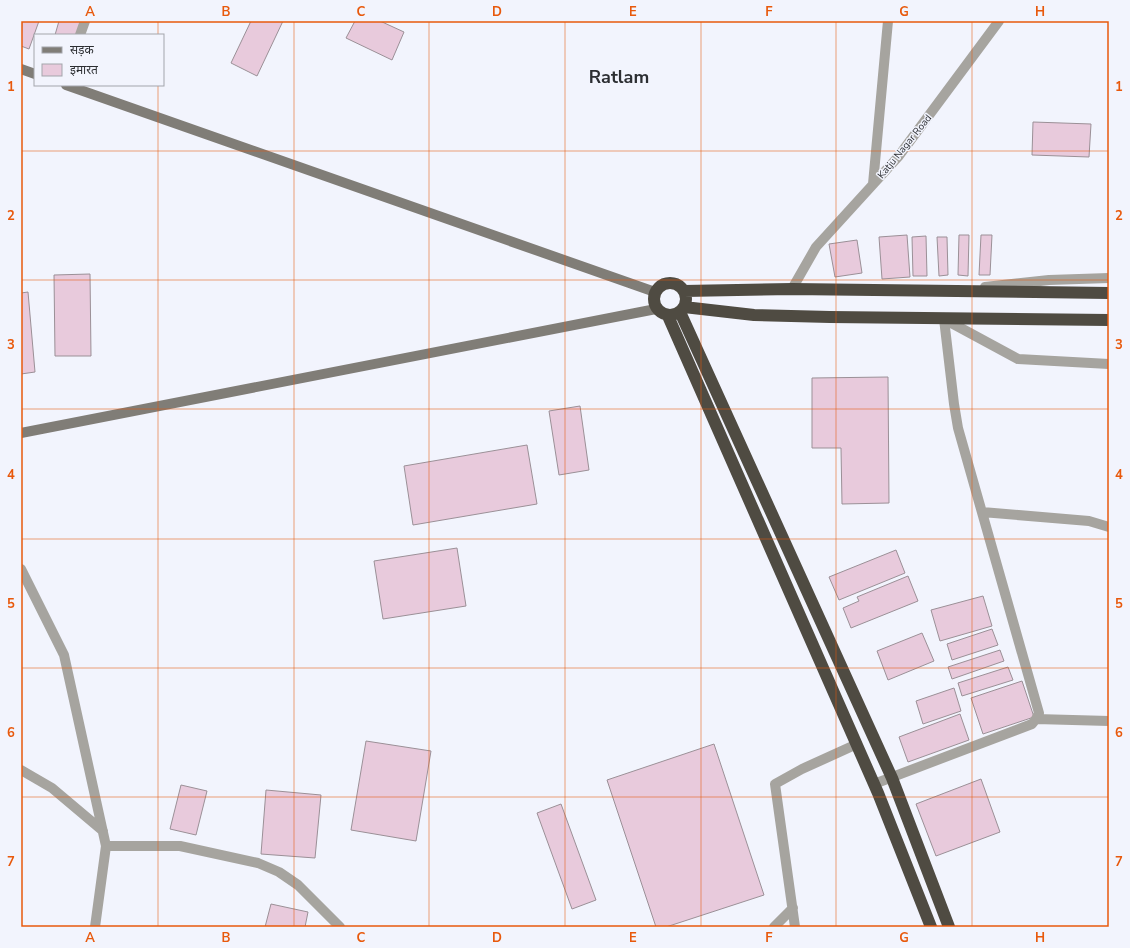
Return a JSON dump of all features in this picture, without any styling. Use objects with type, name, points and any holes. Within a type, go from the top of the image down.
[{"type":"highway","points":[[950,927],[892,778],[682,309],[686,299],[684,291],[679,286],[666,284],[655,292],[653,300],[656,309],[661,314],[668,316],[682,309],[754,315],[830,318],[1109,320]]},
{"type":"highway","points":[[684,291],[792,289],[1109,293]]},
{"type":"highway","points":[[668,316],[874,784],[931,927]]},
{"type":"main road","points":[[21,69],[34,74]]},
{"type":"main road","points":[[69,86],[655,292]]},
{"type":"main road","points":[[21,433],[656,309]]},
{"type":"street","points":[[80,34],[85,21]]},
{"type":"street","points":[[873,184],[888,21]]},
{"type":"street","name":"Katju Nagar Road","points":[[792,289],[816,247],[898,157],[999,21]]},
{"type":"street","points":[[950,291],[1049,280],[1109,278]]},
{"type":"street","points":[[944,318],[1018,359],[1109,364]]},
{"type":"street","points":[[874,784],[1032,724],[1039,713],[958,428],[944,318]]},
{"type":"street","points":[[982,512],[1089,521],[1109,527]]},
{"type":"street","points":[[21,569],[64,655],[103,831],[106,846],[95,927]]},
{"type":"street","points":[[1036,719],[1109,720]]},
{"type":"street","points":[[795,927],[775,784],[802,769],[856,744]]},
{"type":"street","points":[[21,770],[52,788],[103,831]]},
{"type":"street","points":[[106,846],[180,846],[258,863],[279,872],[298,885],[340,927]]},
{"type":"street","points":[[774,927],[793,908]]},
{"type":"building","points":[[22,21],[39,21],[29,49],[21,46]]},
{"type":"building","points":[[59,21],[82,21],[77,34],[55,34]]},
{"type":"building","points":[[251,21],[283,21],[257,76],[231,63]]},
{"type":"building","points":[[355,21],[380,21],[404,32],[392,60],[346,38]]},
{"type":"building","points":[[1033,122],[1091,124],[1089,157],[1032,155]]},
{"type":"building","points":[[907,235],[910,277],[882,279],[879,237]]},
{"type":"building","points":[[959,235],[969,235],[968,276],[958,275]]},
{"type":"building","points":[[981,235],[992,235],[990,275],[979,275]]},
{"type":"building","points":[[926,236],[927,276],[913,276],[912,237]]},
{"type":"building","points":[[937,237],[947,237],[948,275],[939,276]]},
{"type":"building","points":[[857,240],[862,273],[835,277],[829,244]]},
{"type":"building","points":[[90,274],[91,356],[55,356],[54,275]]},
{"type":"building","points":[[28,292],[35,372],[21,374],[21,293]]},
{"type":"building","points":[[888,377],[889,503],[842,504],[841,448],[812,448],[812,378]]},
{"type":"building","points":[[580,406],[589,470],[559,475],[549,411]]},
{"type":"building","points":[[527,445],[537,504],[413,525],[404,466]]},
{"type":"building","points":[[457,548],[466,606],[383,619],[374,561]]},
{"type":"building","points":[[896,550],[905,573],[839,600],[829,577]]},
{"type":"building","points":[[908,576],[918,601],[851,628],[843,608],[859,601],[857,597]]},
{"type":"building","points":[[983,596],[992,626],[940,641],[931,610]]},
{"type":"building","points":[[992,629],[998,645],[952,660],[947,644]]},
{"type":"building","points":[[922,633],[934,661],[888,680],[877,651]]},
{"type":"building","points":[[1000,650],[1004,661],[952,679],[948,667]]},
{"type":"building","points":[[1008,667],[1013,680],[962,696],[958,683]]},
{"type":"building","points":[[1022,681],[1034,717],[983,734],[971,698]]},
{"type":"building","points":[[954,688],[961,711],[923,724],[916,701]]},
{"type":"building","points":[[960,714],[969,740],[908,762],[899,737]]},
{"type":"building","points":[[366,741],[431,751],[416,841],[351,830]]},
{"type":"building","points":[[714,744],[764,895],[666,927],[656,927],[607,780]]},
{"type":"building","points":[[981,779],[1000,832],[936,856],[916,804]]},
{"type":"building","points":[[181,785],[207,791],[196,835],[170,829]]},
{"type":"building","points":[[266,790],[321,795],[315,858],[261,854]]},
{"type":"building","points":[[561,804],[596,900],[572,909],[537,813]]},
{"type":"building","points":[[271,904],[308,912],[305,927],[265,927]]},
{"type":"district","name":"Ratlam","points":[[619,77]]}]
